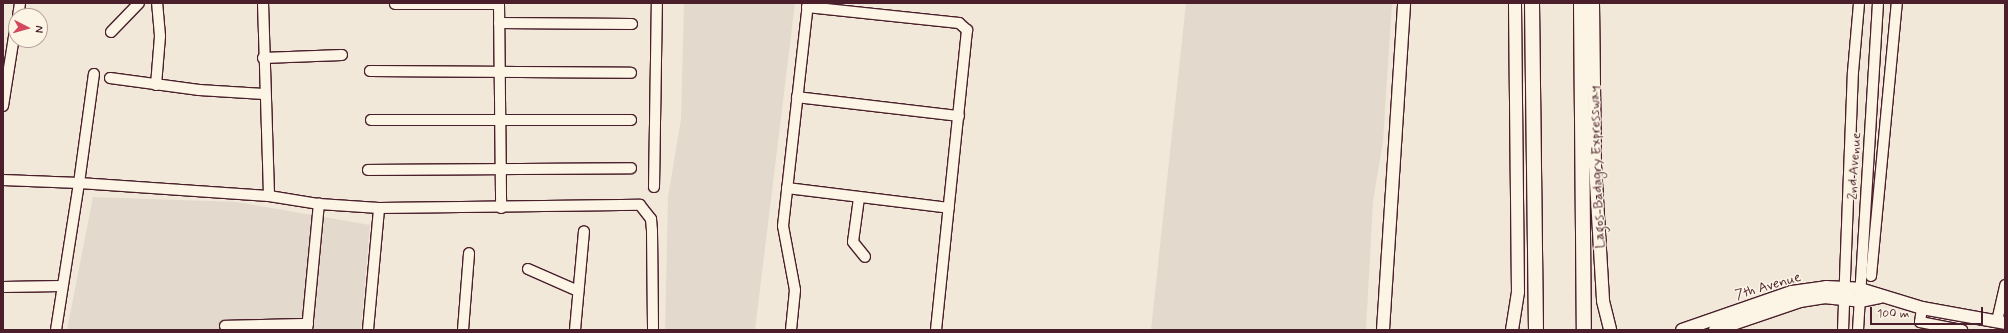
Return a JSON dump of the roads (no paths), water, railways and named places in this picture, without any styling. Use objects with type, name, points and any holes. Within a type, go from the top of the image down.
[{"type":"highway","points":[[1532,3],[1536,330]]},
{"type":"highway","name":"Lagos-Badagry Expressway","points":[[1581,3],[1582,249],[1584,330]]},
{"type":"main road","points":[[1378,330],[1399,3]]},
{"type":"main road","points":[[1382,330],[1404,3]]},
{"type":"main road","points":[[1511,329],[1518,285],[1515,3]]},
{"type":"main road","name":"Lagos-Badagry Expressway","points":[[1593,3],[1595,165],[1603,301],[1610,330]]},
{"type":"main road","name":"7th Avenue","points":[[1682,330],[1792,292],[1826,287],[1845,294]]},
{"type":"main road","points":[[1715,330],[1800,301],[1845,294],[1880,297],[1922,308],[2001,322]]},
{"type":"street","points":[[112,32],[139,3]]},
{"type":"street","points":[[156,85],[160,36],[157,3]]},
{"type":"street","points":[[263,3],[264,94],[269,196]]},
{"type":"street","points":[[654,186],[657,3]]},
{"type":"street","name":"2nd Avenue","points":[[1843,330],[1853,72],[1859,3]]},
{"type":"street","name":"2nd Avenue","points":[[1858,330],[1878,3]]},
{"type":"street","points":[[1871,276],[1897,3]]},
{"type":"street","points":[[395,4],[499,4],[501,208]]},
{"type":"street","points":[[791,330],[795,290],[783,239],[787,188],[808,5],[964,25],[967,30],[936,330]]},
{"type":"street","points":[[499,23],[632,24]]},
{"type":"street","points":[[3,106],[12,48]]},
{"type":"street","points":[[263,58],[342,55]]},
{"type":"street","points":[[370,71],[500,74],[631,73]]},
{"type":"street","points":[[56,330],[61,286],[79,183],[94,74]]},
{"type":"street","points":[[110,78],[156,85],[264,94]]},
{"type":"street","points":[[797,97],[959,116]]},
{"type":"street","points":[[371,120],[500,122],[631,120]]},
{"type":"street","points":[[368,170],[631,168]]},
{"type":"street","points":[[3,180],[79,183],[269,196],[319,204],[379,208],[501,208],[640,205],[650,218],[652,231],[653,330]]},
{"type":"street","points":[[787,188],[949,208]]},
{"type":"street","points":[[859,198],[853,242],[865,257]]},
{"type":"street","points":[[225,326],[307,327],[319,204]]},
{"type":"street","points":[[368,330],[379,208]]},
{"type":"street","points":[[575,330],[584,231]]},
{"type":"street","points":[[463,330],[469,253]]},
{"type":"street","points":[[528,269],[578,291]]},
{"type":"street","points":[[2001,322],[2005,285]]},
{"type":"street","points":[[3,287],[61,286]]},
{"type":"street","points":[[1922,308],[1920,326],[1962,330]]}]
